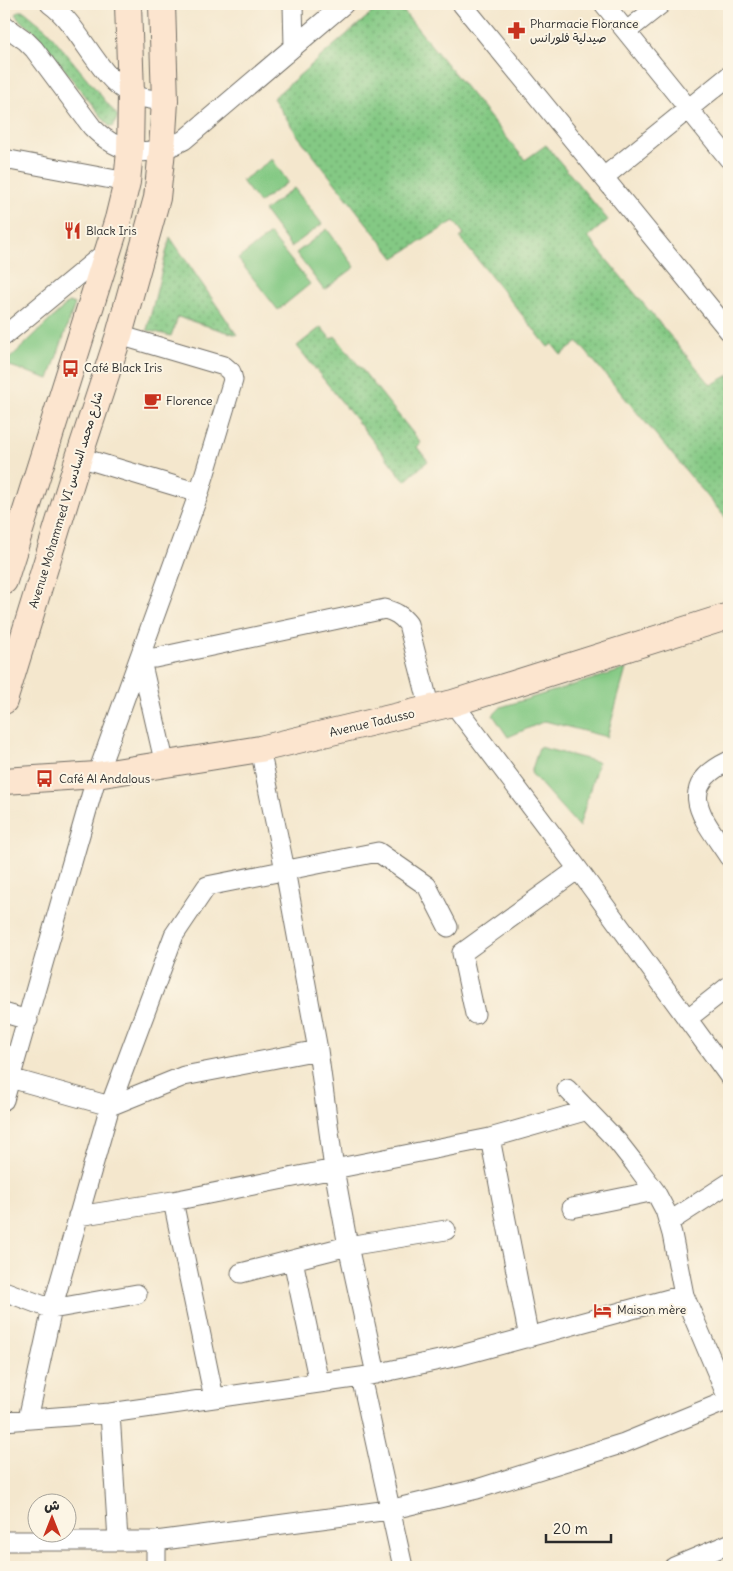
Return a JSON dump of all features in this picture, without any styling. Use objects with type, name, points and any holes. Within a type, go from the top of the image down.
[{"type":"main road","points":[[4,581],[118,219],[127,182],[130,151],[128,4]]},
{"type":"main road","name":"Avenue Mohammed VI شارع محمد السادس","points":[[4,701],[79,457],[119,335],[157,198],[165,101],[162,4]]},
{"type":"main road","name":"Avenue Tadusso","points":[[4,781],[97,775],[260,749],[442,706],[729,616]]},
{"type":"street","points":[[50,4],[68,22],[110,78],[119,86],[130,94],[145,99],[165,101]]},
{"type":"street","points":[[292,4],[294,47]]},
{"type":"street","points":[[4,25],[34,49],[100,135],[109,142],[130,151],[143,152],[162,150],[184,140],[344,4]]},
{"type":"street","points":[[462,4],[729,331]]},
{"type":"street","points":[[604,4],[729,159]]},
{"type":"street","points":[[627,31],[661,4]]},
{"type":"street","points":[[604,177],[729,76]]},
{"type":"street","points":[[4,159],[127,182]]},
{"type":"street","points":[[4,336],[107,251]]},
{"type":"street","points":[[4,1100],[97,775],[199,494],[232,384],[233,376],[224,366],[119,335]]},
{"type":"street","points":[[79,457],[199,494]]},
{"type":"street","points":[[140,656],[155,658],[385,609],[394,611],[402,616],[408,624],[442,706],[578,869],[729,1076]]},
{"type":"street","points":[[140,656],[164,765]]},
{"type":"street","points":[[260,749],[285,870],[318,1050],[334,1169],[369,1376],[389,1510],[402,1567]]},
{"type":"street","points":[[729,761],[703,779],[697,796],[704,819],[729,857]]},
{"type":"street","points":[[28,1419],[52,1309],[110,1106],[174,935],[207,886],[378,852],[427,886],[448,927]]},
{"type":"street","points":[[475,1014],[462,953],[578,869]]},
{"type":"street","points":[[687,1019],[729,986]]},
{"type":"street","points":[[4,1013],[28,1020]]},
{"type":"street","points":[[10,1078],[110,1106],[184,1076],[318,1050]]},
{"type":"street","points":[[4,1541],[156,1541],[389,1510],[477,1489],[624,1443],[729,1400],[684,1295],[665,1210],[655,1191],[623,1148],[567,1089]]},
{"type":"street","points":[[78,1216],[173,1201],[490,1138],[588,1110]]},
{"type":"street","points":[[490,1138],[529,1338]]},
{"type":"street","points":[[669,1222],[729,1183]]},
{"type":"street","points":[[572,1208],[655,1191]]},
{"type":"street","points":[[173,1201],[214,1398]]},
{"type":"street","points":[[241,1273],[348,1246],[446,1230]]},
{"type":"street","points":[[293,1260],[319,1383]]},
{"type":"street","points":[[4,1291],[52,1309],[136,1294]]},
{"type":"street","points":[[4,1421],[110,1413],[369,1376],[529,1338],[684,1295]]},
{"type":"street","points":[[110,1413],[118,1540]]},
{"type":"street","points":[[156,1541],[156,1567]]},
{"type":"street","points":[[674,1567],[729,1544]]},
{"type":"green space","points":[[382,4],[414,4],[404,12],[525,160],[546,145],[608,220],[588,237],[711,385],[729,375],[729,522],[578,342],[561,355],[552,344],[548,347],[460,238],[464,234],[454,221],[394,258],[298,136],[273,98]]},
{"type":"green space","points":[[19,11],[24,11],[47,30],[117,115],[113,127],[109,126],[33,30],[18,19],[16,14]]},
{"type":"green space","points":[[272,159],[288,182],[259,203],[242,181]]},
{"type":"green space","points":[[294,188],[322,224],[291,247],[264,211]]},
{"type":"green space","points":[[327,229],[355,267],[324,290],[296,253]]},
{"type":"green space","points":[[270,234],[310,284],[278,310],[238,259]]},
{"type":"green space","points":[[170,237],[237,335],[178,317],[171,336],[147,330]]},
{"type":"green space","points":[[69,302],[75,304],[49,379],[4,364]]},
{"type":"green space","points":[[321,327],[331,339],[335,336],[421,443],[417,447],[428,461],[405,481],[297,346]]},
{"type":"green space","points":[[626,669],[607,737],[545,721],[508,737],[493,715],[501,707]]},
{"type":"green space","points":[[539,747],[598,762],[579,827],[531,773]]},
{"type":"place","name":"Pharmacie Florance صيدلية فلورانس","points":[[516,31]]},
{"type":"place","name":"Black Iris","points":[[72,231]]},
{"type":"place","name":"Café Black Iris","points":[[70,368]]},
{"type":"place","name":"Florence","points":[[152,401]]},
{"type":"place","name":"Café Al Andalous","points":[[45,779]]},
{"type":"place","name":"Maison mère","points":[[603,1310]]}]
